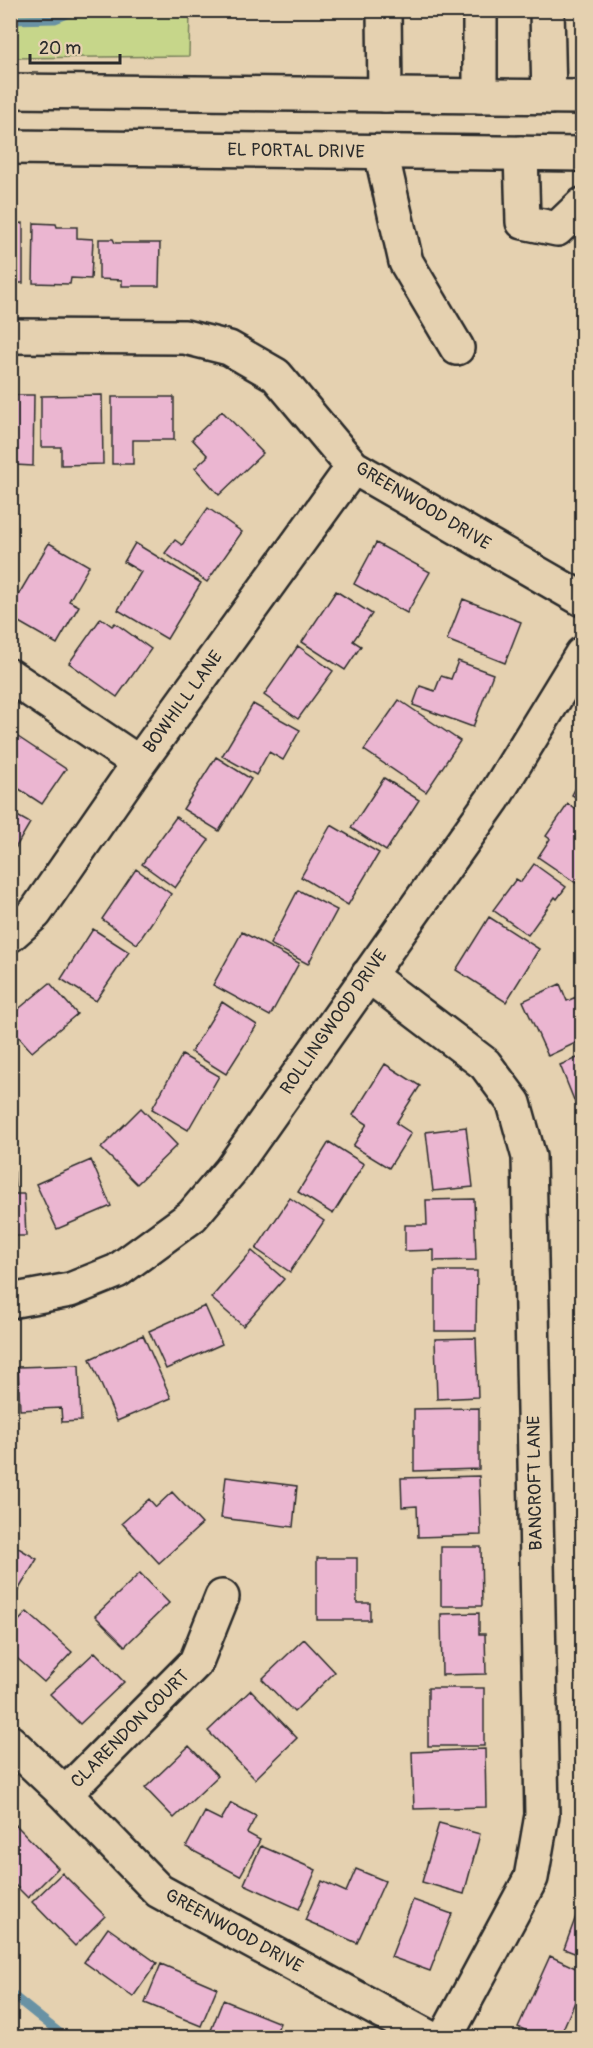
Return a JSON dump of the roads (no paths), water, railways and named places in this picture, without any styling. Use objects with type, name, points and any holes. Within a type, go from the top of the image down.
[{"type":"street","points":[[384,10],[385,95]]},
{"type":"street","points":[[480,10],[480,96]]},
{"type":"street","points":[[547,10],[549,97]]},
{"type":"street","points":[[10,91],[582,97]]},
{"type":"street","name":"EL PORTAL DRIVE","points":[[10,147],[582,154]]},
{"type":"street","points":[[381,152],[406,262],[457,348]]},
{"type":"street","points":[[521,153],[523,222],[558,229],[580,213]]},
{"type":"street","name":"GREENWOOD DRIVE","points":[[10,336],[185,337],[229,348],[276,375],[353,467],[582,599]]},
{"type":"street","name":"BOWHILL LANE","points":[[10,935],[35,913],[139,764],[353,467]]},
{"type":"street","name":"ROLLINGWOOD DRIVE","points":[[10,1301],[70,1290],[117,1271],[192,1216],[231,1170],[493,798],[582,654]]},
{"type":"street","points":[[10,676],[139,764]]},
{"type":"street","name":"BANCROFT LANE","points":[[368,975],[485,1064],[514,1103],[529,1157],[542,1815],[531,1878],[445,2037]]},
{"type":"street","name":"CLARENDON COURT","points":[[65,1794],[196,1662],[222,1597]]},
{"type":"street","name":"GREENWOOD DRIVE","points":[[10,1742],[65,1794],[159,1891],[430,2037]]},
{"type":"waterway","points":[[10,20],[55,19],[77,10]]},
{"type":"waterway","points":[[10,1993],[66,2038]]}]
